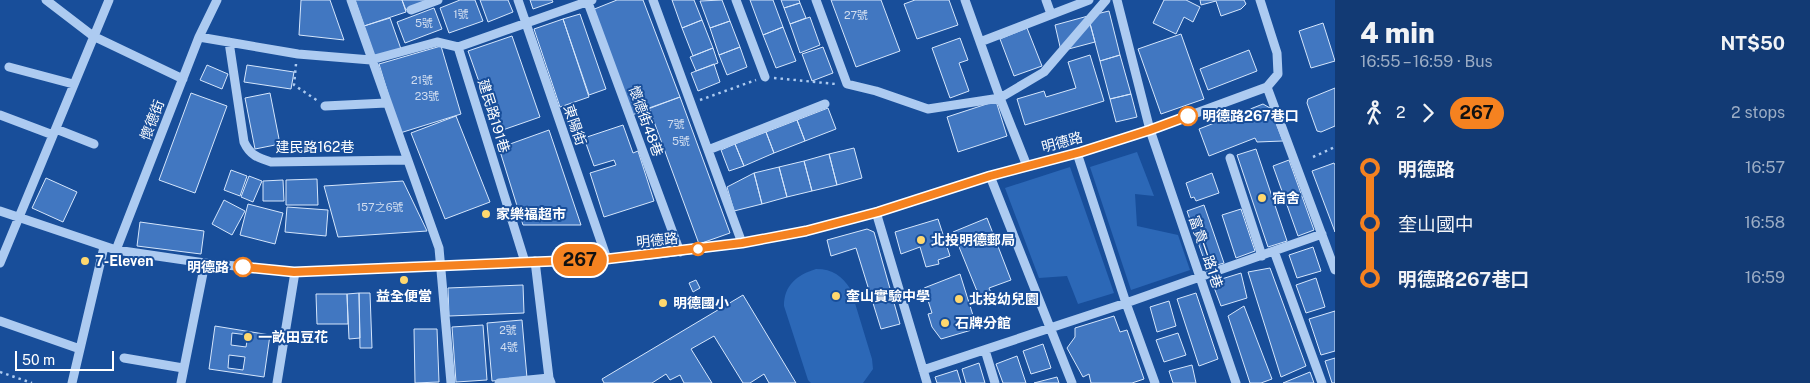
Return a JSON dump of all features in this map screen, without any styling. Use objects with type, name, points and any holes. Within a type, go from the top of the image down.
[{"type":"street","points":[[46,0],[93,36],[183,79]]},
{"type":"street","points":[[0,263],[108,0]]},
{"type":"street","name":"懷德街","points":[[116,250],[199,37],[217,0]]},
{"type":"street","points":[[351,0],[406,160],[439,248],[451,383]]},
{"type":"street","points":[[411,10],[438,0]]},
{"type":"street","name":"東陽街","points":[[518,0],[607,259]]},
{"type":"street","points":[[652,0],[742,243]]},
{"type":"street","points":[[736,0],[765,77]]},
{"type":"street","points":[[816,0],[847,84],[876,91],[928,109],[1000,98],[1044,72],[1106,0]]},
{"type":"street","points":[[965,0],[1000,98],[1027,166]]},
{"type":"street","points":[[1046,0],[1051,14]]},
{"type":"street","points":[[980,42],[1089,0]]},
{"type":"street","name":"富貴一路1巷","points":[[1117,0],[1150,130],[1236,383]]},
{"type":"street","points":[[1260,0],[1277,53],[1278,74],[1268,87],[1335,270]]},
{"type":"street","points":[[199,37],[298,54],[371,60],[437,42],[458,46],[589,1]]},
{"type":"street","name":"懷德街48巷","points":[[589,1],[680,252]]},
{"type":"street","name":"建民路162巷","points":[[229,42],[244,142],[248,150],[256,157],[271,162],[406,160]]},
{"type":"street","name":"建民路191巷","points":[[458,46],[525,262]]},
{"type":"street","points":[[9,66],[73,84]]},
{"type":"street","name":"明德路","points":[[0,211],[116,250],[205,263],[294,272],[607,259],[680,252],[806,231],[876,212],[990,176],[1078,153],[1150,130],[1268,87]]},
{"type":"street","points":[[325,106],[386,103]]},
{"type":"street","points":[[708,150],[825,104]]},
{"type":"street","points":[[0,115],[94,144]]},
{"type":"street","points":[[1078,153],[1154,383]]},
{"type":"street","points":[[1230,158],[1262,256]]},
{"type":"street","points":[[990,176],[1072,383]]},
{"type":"street","points":[[876,212],[927,383]]},
{"type":"street","points":[[923,370],[1200,278],[1322,234]]},
{"type":"street","points":[[72,383],[104,247]]},
{"type":"street","points":[[1274,251],[1322,383]]},
{"type":"street","points":[[499,383],[550,380],[536,261]]},
{"type":"street","points":[[181,383],[205,263]]},
{"type":"street","points":[[277,383],[294,272]]},
{"type":"street","points":[[0,321],[80,349]]},
{"type":"street","points":[[985,350],[996,383]]},
{"type":"street","points":[[124,358],[183,368]]},
{"type":"path","points":[[298,54],[294,85],[325,106]]},
{"type":"path","points":[[1313,157],[1335,147]]},
{"type":"path","points":[[0,372],[32,383]]},
{"type":"shaded area","points":[[1137,152],[1154,196],[1135,194],[1137,226],[1178,235],[1190,270],[1131,290],[1090,167]]},
{"type":"shaded area","points":[[1070,167],[1114,293],[1078,304],[1067,276],[1039,278],[1005,188]]},
{"type":"shaded area","points":[[816,269],[827,270],[836,274],[851,290],[872,359],[873,369],[863,383],[811,383],[808,380],[784,306],[786,292],[793,282],[803,274]]},
{"type":"building","points":[[301,0],[330,0],[344,40],[299,35]]},
{"type":"building","points":[[355,0],[402,0],[406,12],[364,26]]},
{"type":"building","points":[[402,0],[434,0],[406,10]]},
{"type":"building","points":[[460,0],[475,0],[483,21],[449,33],[440,8]]},
{"type":"building","points":[[480,0],[508,0],[513,12],[488,22]]},
{"type":"building","points":[[530,0],[552,0],[553,2],[533,9]]},
{"type":"building","points":[[617,0],[643,0],[680,97],[632,115],[592,10]]},
{"type":"building","points":[[672,0],[694,0],[702,20],[682,28]]},
{"type":"building","points":[[722,0],[730,21],[710,28],[700,1]]},
{"type":"building","points":[[750,0],[773,0],[783,27],[763,35]]},
{"type":"building","points":[[781,0],[799,0],[800,3],[784,8]]},
{"type":"building","points":[[831,0],[881,0],[900,51],[856,67]]},
{"type":"building","points":[[915,0],[949,0],[958,25],[917,39],[904,4]]},
{"type":"building","points":[[1164,0],[1186,0],[1200,7],[1193,22],[1184,17],[1176,34],[1153,23]]},
{"type":"building","points":[[1200,0],[1244,0],[1246,4],[1241,9],[1221,16],[1216,1],[1201,5]]},
{"type":"building","points":[[800,3],[806,18],[790,24],[784,8]]},
{"type":"building","points":[[434,8],[442,29],[405,43],[397,22]]},
{"type":"building","points":[[1109,11],[1120,55],[1100,61],[1088,16]]},
{"type":"building","points":[[580,14],[606,89],[589,95],[563,19]]},
{"type":"building","points":[[1088,16],[1095,42],[1061,51],[1055,25]]},
{"type":"building","points":[[810,17],[820,45],[800,53],[790,24]]},
{"type":"building","points":[[390,18],[401,49],[375,58],[364,26]]},
{"type":"building","points":[[563,19],[589,97],[560,107],[534,29]]},
{"type":"building","points":[[702,20],[713,48],[693,56],[682,28]]},
{"type":"building","points":[[730,21],[740,47],[719,55],[710,28]]},
{"type":"building","points":[[1323,23],[1335,61],[1311,68],[1299,31]]},
{"type":"building","points":[[783,27],[796,61],[776,68],[763,35]]},
{"type":"building","points":[[1027,28],[1042,66],[1014,76],[1000,39]]},
{"type":"building","points":[[1181,34],[1204,99],[1161,114],[1138,49]]},
{"type":"building","points":[[512,36],[540,117],[497,132],[468,51]]},
{"type":"building","points":[[960,38],[968,60],[959,63],[969,91],[950,98],[932,48]]},
{"type":"building","points":[[441,46],[461,114],[400,133],[379,64]]},
{"type":"building","points":[[740,47],[747,67],[727,75],[719,55]]},
{"type":"building","points":[[823,47],[833,73],[812,81],[802,54]]},
{"type":"building","points":[[713,48],[718,63],[696,71],[690,57]]},
{"type":"building","points":[[1249,50],[1257,71],[1208,90],[1200,69]]},
{"type":"building","points":[[1090,55],[1104,101],[1025,125],[1017,99],[1044,91],[1046,97],[1076,88],[1068,62]]},
{"type":"building","points":[[1120,55],[1131,94],[1110,99],[1100,61]]},
{"type":"building","points":[[714,64],[720,82],[698,91],[691,73]]},
{"type":"building","points":[[207,65],[228,74],[222,89],[200,80]]},
{"type":"building","points":[[247,65],[294,72],[291,89],[244,82]]},
{"type":"building","points":[[1335,88],[1335,126],[1321,132],[1317,131],[1307,103],[1308,99]]},
{"type":"building","points":[[191,93],[227,106],[195,193],[159,180]]},
{"type":"building","points":[[270,93],[280,144],[255,149],[245,98]]},
{"type":"building","points":[[1131,94],[1137,117],[1116,122],[1110,99]]},
{"type":"building","points":[[680,97],[730,233],[699,244],[649,108]]},
{"type":"building","points":[[996,101],[1007,136],[958,152],[947,117]]},
{"type":"building","points":[[1263,104],[1270,108],[1283,141],[1257,142],[1255,138],[1209,156],[1199,129]]},
{"type":"building","points":[[828,108],[836,129],[805,141],[797,120]]},
{"type":"building","points":[[456,116],[490,202],[445,219],[411,133]]},
{"type":"building","points":[[797,120],[805,141],[774,153],[766,132]]},
{"type":"building","points":[[623,125],[633,153],[638,151],[654,201],[604,217],[590,173],[616,165],[614,160],[594,166],[584,138]]},
{"type":"building","points":[[549,130],[581,225],[523,225],[499,148]]},
{"type":"building","points":[[766,132],[774,153],[744,166],[735,144]]},
{"type":"building","points":[[735,144],[744,166],[729,171],[721,150]]},
{"type":"building","points":[[854,148],[862,178],[837,185],[829,154]]},
{"type":"building","name":"宿舍","points":[[1256,149],[1287,241],[1268,247],[1237,155]]},
{"type":"building","points":[[829,154],[837,185],[812,191],[804,161]]},
{"type":"building","name":"宿舍","points":[[1289,160],[1314,230],[1298,236],[1273,166]]},
{"type":"building","points":[[804,161],[812,191],[787,197],[779,167]]},
{"type":"building","name":"宿舍","points":[[1334,163],[1335,165],[1335,232],[1312,171]]},
{"type":"building","points":[[779,167],[787,197],[762,204],[754,173]]},
{"type":"building","points":[[231,170],[247,176],[240,196],[224,190]]},
{"type":"building","points":[[754,173],[762,204],[734,211],[727,187]]},
{"type":"building","points":[[1212,173],[1219,193],[1196,201],[1194,197],[1191,198],[1186,183]]},
{"type":"building","points":[[249,176],[262,181],[253,202],[241,197]]},
{"type":"building","points":[[46,178],[77,192],[63,222],[32,208]]},
{"type":"building","points":[[317,179],[318,205],[286,205],[286,180]]},
{"type":"building","points":[[283,180],[284,201],[263,201],[263,181]]},
{"type":"building","points":[[403,181],[427,231],[338,237],[324,186]]},
{"type":"building","points":[[224,200],[245,211],[232,235],[212,224]]},
{"type":"building","points":[[248,204],[283,213],[275,244],[240,235]]},
{"type":"building","points":[[1204,205],[1224,263],[1207,268],[1187,211]]},
{"type":"building","points":[[287,207],[328,210],[326,236],[285,232]]},
{"type":"building","name":"宿舍","points":[[1241,209],[1255,251],[1236,258],[1222,215]]},
{"type":"building","points":[[987,218],[1011,280],[989,288],[993,298],[981,301],[953,232]]},
{"type":"building","name":"北投明德郵局","points":[[938,219],[950,256],[938,260],[939,264],[926,267],[920,247],[901,254],[895,232]]},
{"type":"building","points":[[140,222],[204,231],[201,254],[137,246]]},
{"type":"building","points":[[867,229],[874,232],[900,324],[881,329],[856,248],[831,256],[827,240]]},
{"type":"building","points":[[1313,247],[1321,271],[1297,278],[1289,255]]},
{"type":"building","points":[[1270,268],[1306,366],[1281,377],[1248,272]]},
{"type":"building","points":[[1241,273],[1247,298],[1221,306],[1212,282]]},
{"type":"building","points":[[960,274],[976,325],[975,329],[941,339],[932,327],[928,314],[932,313],[924,288]]},
{"type":"building","points":[[1316,278],[1325,307],[1306,313],[1296,285]]},
{"type":"building","points":[[696,280],[700,288],[693,292],[689,283]]},
{"type":"building","points":[[523,285],[524,313],[449,316],[448,288]]},
{"type":"building","points":[[359,293],[360,338],[349,339],[347,294]]},
{"type":"building","points":[[359,293],[370,293],[372,348],[360,348]]},
{"type":"building","points":[[1196,293],[1218,359],[1199,366],[1177,299]]},
{"type":"building","points":[[316,294],[347,294],[348,324],[317,324]]},
{"type":"building","points":[[743,295],[796,383],[769,383],[764,374],[750,383],[743,383],[714,336],[691,349],[712,383],[684,383],[680,375],[670,380],[666,374],[652,383],[604,383],[602,379]]},
{"type":"building","points":[[1169,301],[1176,326],[1157,332],[1150,307]]},
{"type":"building","points":[[1244,306],[1272,379],[1261,383],[1250,383],[1228,316]]},
{"type":"building","points":[[1335,311],[1335,351],[1321,355],[1309,319]]},
{"type":"building","points":[[1114,316],[1120,332],[1127,330],[1144,379],[1132,383],[1091,383],[1089,374],[1083,377],[1067,348],[1075,337],[1075,328]]},
{"type":"building","points":[[522,320],[527,378],[492,381],[487,323]]},
{"type":"building","points":[[483,325],[487,380],[456,382],[452,327]]},
{"type":"building","points":[[215,326],[270,335],[264,377],[209,369]],"holes":[[[232,333],[248,335],[246,347],[231,345]],[[229,355],[245,357],[243,370],[228,368]]]},
{"type":"building","points":[[414,329],[437,329],[439,382],[415,383]]},
{"type":"building","points":[[1178,333],[1186,355],[1164,362],[1156,340]]},
{"type":"building","points":[[1043,344],[1051,368],[1031,374],[1023,351]]},
{"type":"building","points":[[1017,356],[1026,383],[1003,383],[996,364]]},
{"type":"building","points":[[1335,358],[1335,383],[1332,383],[1325,361]]},
{"type":"building","points":[[979,363],[985,383],[966,383],[962,369]]},
{"type":"building","points":[[1192,365],[1196,383],[1173,383],[1169,371]]},
{"type":"building","points":[[957,370],[961,383],[937,383],[935,377]]},
{"type":"building","points":[[1310,372],[1314,383],[1283,383]]},
{"type":"building","points":[[1057,377],[1059,383],[1034,383]]},
{"type":"bus line","name":"267","points":[[243,267],[294,272],[607,259],[680,252],[742,243],[806,231],[878,212],[990,176],[1081,152],[1188,116]]},
{"type":"place","name":"明德路267巷口","points":[[1188,116]]},
{"type":"place","name":"宿舍","points":[[1262,198]]},
{"type":"place","name":"家樂福超市","points":[[486,214]]},
{"type":"place","name":"北投明德郵局","points":[[921,240]]},
{"type":"place","name":"7-Eleven","points":[[85,261]]},
{"type":"place","name":"明德路","points":[[243,267]]},
{"type":"place","name":"益全便當","points":[[404,280]]},
{"type":"place","name":"奎山實驗中學","points":[[836,296]]},
{"type":"place","name":"北投幼兒園","points":[[959,299]]},
{"type":"place","name":"明德國小","points":[[663,303]]},
{"type":"place","name":"石牌分館","points":[[945,323]]},
{"type":"place","name":"一畝田豆花","points":[[248,337]]}]
